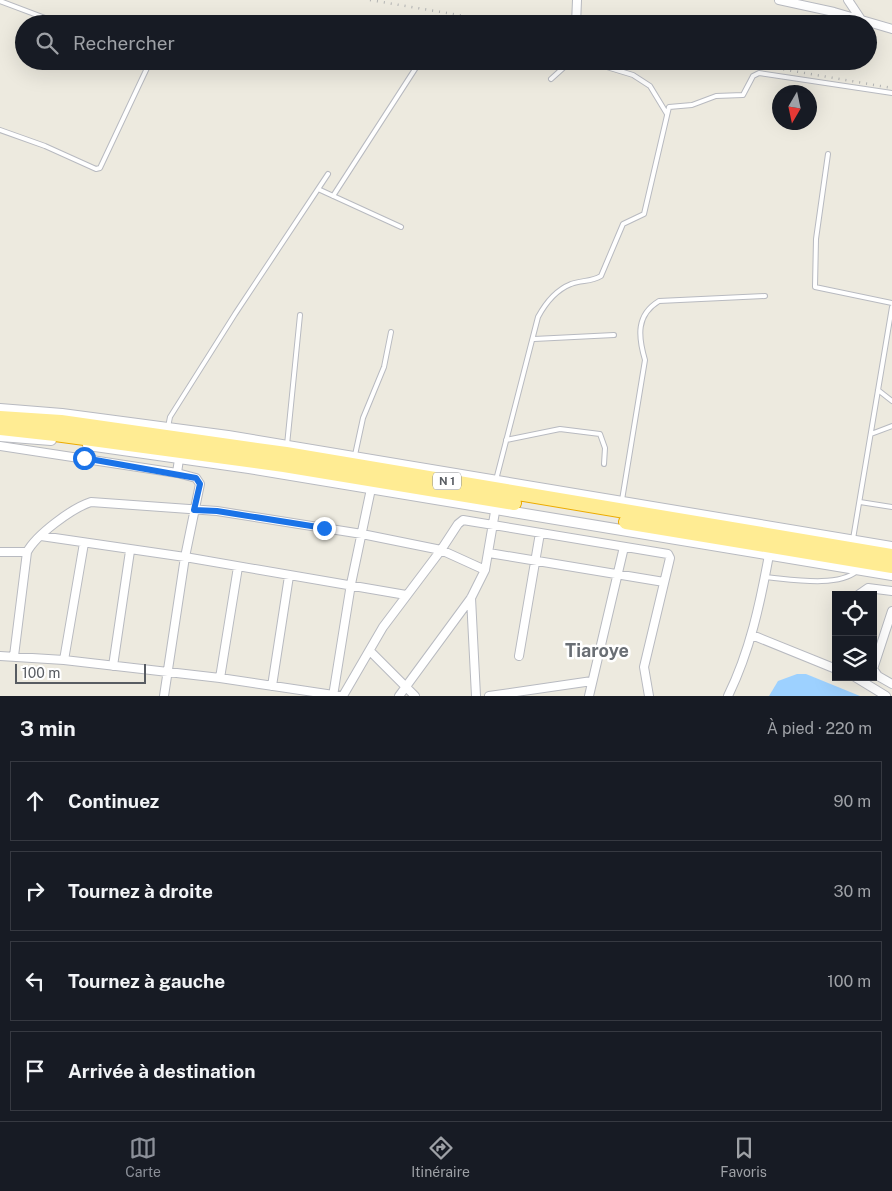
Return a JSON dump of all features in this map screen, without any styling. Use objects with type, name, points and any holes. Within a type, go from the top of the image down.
[{"type":"highway","name":"N 1","points":[[2,416],[62,418],[286,449],[745,547],[892,566]]},
{"type":"highway","name":"N 1","points":[[2,416],[250,464],[372,484],[620,507],[852,545],[892,556]]},
{"type":"street","points":[[576,15],[577,0]]},
{"type":"street","points":[[779,0],[795,2],[843,15]]},
{"type":"street","points":[[848,0],[858,15]]},
{"type":"street","points":[[877,25],[892,29]]},
{"type":"street","points":[[0,436],[56,441],[179,459],[250,464]]},
{"type":"street","points":[[0,446],[177,473],[199,480],[185,557],[164,696]]},
{"type":"street","points":[[286,449],[355,456],[495,495],[493,525],[485,570],[471,598],[399,696]]},
{"type":"street","points":[[177,473],[179,459]]},
{"type":"street","points":[[333,696],[351,584],[372,484]]},
{"type":"street","points":[[14,656],[27,552],[32,543],[82,505],[91,502],[217,511],[362,534],[441,550],[485,570]]},
{"type":"street","points":[[0,656],[64,660],[220,678],[333,696],[344,694],[406,595],[441,550],[460,521],[668,554],[670,558],[644,667],[649,696]]},
{"type":"street","points":[[519,656],[540,533]]},
{"type":"street","points":[[41,536],[185,557],[289,576],[351,584],[406,595]]},
{"type":"street","points":[[64,660],[84,543]]},
{"type":"street","points":[[852,545],[892,548]]},
{"type":"street","points":[[589,696],[624,547]]},
{"type":"street","points":[[745,547],[769,555],[892,575]]},
{"type":"street","points":[[113,666],[130,550]]},
{"type":"street","points":[[0,552],[27,552]]},
{"type":"street","points":[[489,553],[618,576],[664,582]]},
{"type":"street","points":[[728,696],[740,671],[752,635],[769,555]]},
{"type":"street","points":[[220,678],[238,567]]},
{"type":"street","points":[[272,686],[289,576]]},
{"type":"street","points":[[864,591],[868,588],[892,591]]},
{"type":"street","points":[[471,598],[476,696]]},
{"type":"street","points":[[877,657],[892,611]]},
{"type":"street","points":[[752,635],[832,667]]},
{"type":"street","points":[[370,651],[415,696]]},
{"type":"street","points":[[877,675],[892,684]]},
{"type":"street","points":[[488,696],[592,681]]},
{"type":"street","points":[[870,681],[886,696]]},
{"type":"lane","points":[[0,1],[37,15]]},
{"type":"lane","points":[[0,130],[45,146],[96,169],[100,168],[146,70]]},
{"type":"lane","points":[[333,196],[414,70]]},
{"type":"lane","points":[[551,79],[561,70]]},
{"type":"lane","points":[[617,70],[633,75],[650,86],[667,114]]},
{"type":"lane","points":[[495,495],[506,440],[534,339],[538,317],[544,304],[571,284],[593,281],[601,276],[623,224],[644,214],[669,108],[692,105],[716,96],[743,95],[753,76],[759,73],[892,92]]},
{"type":"lane","points":[[828,154],[816,239],[815,287],[892,302]]},
{"type":"lane","points":[[168,433],[170,418],[328,174]]},
{"type":"lane","points":[[318,189],[401,226]]},
{"type":"lane","points":[[620,507],[644,360],[640,344],[640,326],[647,308],[659,301],[766,296]]},
{"type":"lane","points":[[852,545],[892,307]]},
{"type":"lane","points":[[286,449],[300,315]]},
{"type":"lane","points":[[355,456],[363,418],[384,367],[391,332]]},
{"type":"lane","points":[[534,339],[614,335]]},
{"type":"lane","points":[[878,390],[892,401]]},
{"type":"lane","points":[[871,434],[892,426]]},
{"type":"lane","points":[[506,440],[560,429],[600,434],[605,448],[604,464]]},
{"type":"lane","points":[[860,502],[892,508]]},
{"type":"lane","points":[[764,577],[834,581],[850,578],[859,570]]},
{"type":"water","points":[[797,674],[806,674],[860,696],[769,696],[778,681]]},
{"type":"railway","points":[[370,0],[459,15]]},
{"type":"railway","points":[[787,70],[892,88]]},
{"type":"district","name":"Tiaroye","points":[[597,651]]},
{"type":"route","points":[[84,458],[177,473],[196,478],[200,484],[194,510],[217,511],[324,528]]}]
